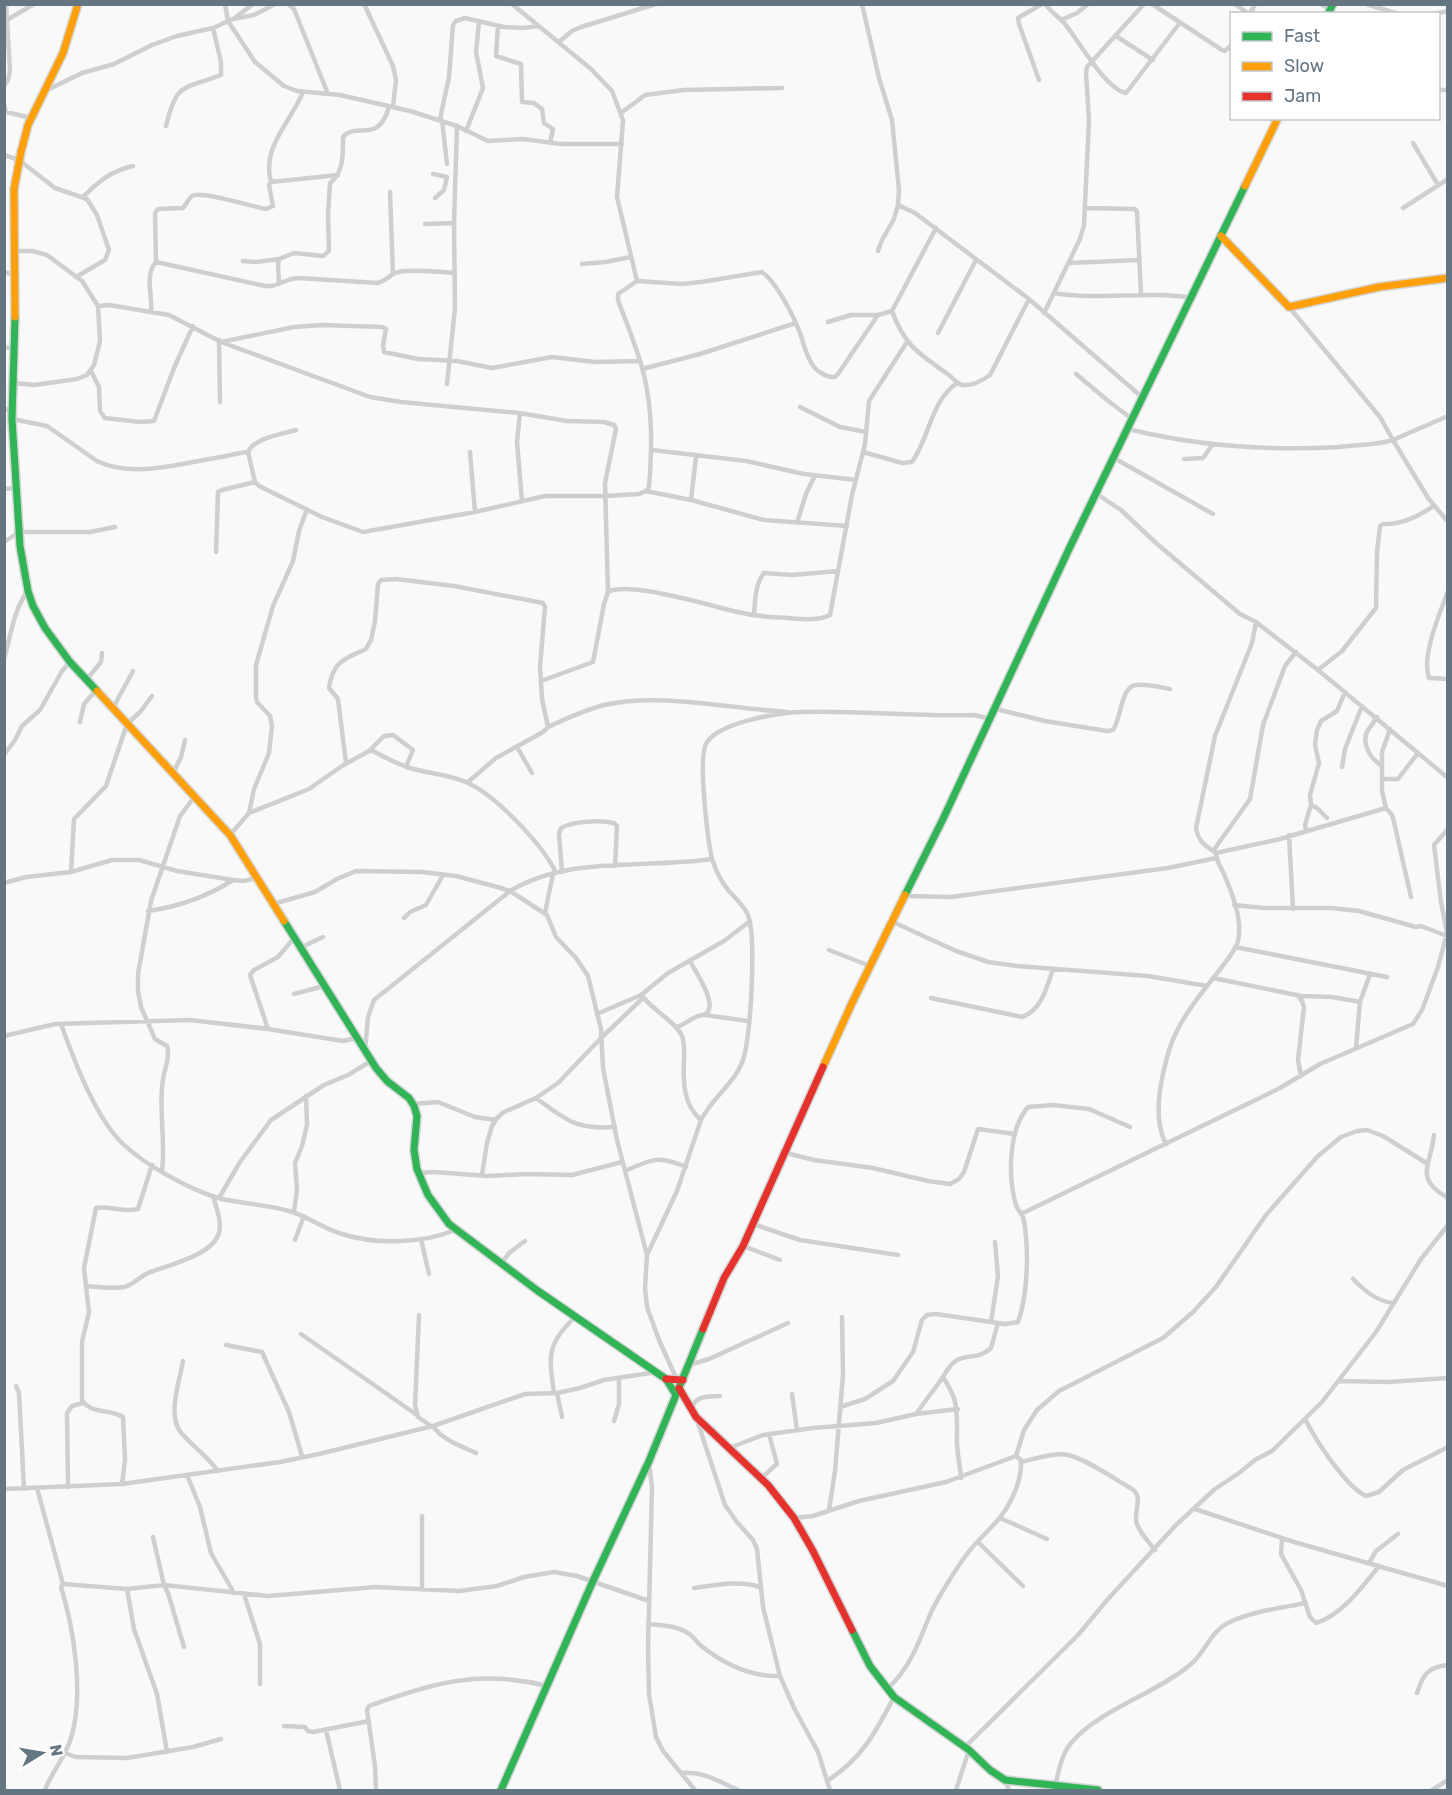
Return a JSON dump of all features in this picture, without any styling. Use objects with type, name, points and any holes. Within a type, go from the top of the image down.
[{"type":"main road","points":[[78,4],[63,53],[31,118],[19,160],[13,200],[16,274],[13,416],[16,488],[20,546],[28,591],[36,614],[70,662],[230,835],[370,1061],[380,1074],[413,1104],[417,1116],[414,1150],[418,1173],[439,1212],[455,1230],[575,1317],[666,1379],[676,1395],[692,1408],[696,1417],[761,1478],[794,1518],[813,1551],[857,1643],[870,1666],[894,1697],[967,1749],[1005,1780],[1098,1791]]},
{"type":"main road","points":[[501,1791],[593,1581],[649,1461],[680,1380],[689,1365],[724,1278],[743,1246],[870,966],[996,709],[1069,549],[1277,120]]},
{"type":"main road","points":[[1221,236],[1289,307],[1379,287],[1447,279]]},
{"type":"main road","points":[[666,1379],[680,1380]]},
{"type":"main road","points":[[676,1395],[692,1408]]},
{"type":"street","points":[[4,86],[10,71],[6,4]]},
{"type":"street","points":[[7,20],[34,4]]},
{"type":"street","points":[[225,4],[231,20],[255,62],[265,73],[284,86],[303,92],[328,94],[391,107],[441,120],[488,141],[622,144]]},
{"type":"street","points":[[231,20],[253,4]]},
{"type":"street","points":[[45,91],[82,73],[114,64],[152,45],[254,15],[275,4]]},
{"type":"street","points":[[288,4],[294,9],[328,94]]},
{"type":"street","points":[[243,261],[256,262],[294,253],[323,256],[329,251],[330,183],[339,175],[343,137],[345,134],[377,128],[386,118],[391,107],[396,80],[393,66],[364,4]]},
{"type":"street","points":[[512,4],[601,78],[612,90],[624,126],[617,197],[637,281]]},
{"type":"street","points":[[559,42],[581,27],[656,4]]},
{"type":"street","points":[[862,4],[894,130],[900,190],[894,219],[878,251]]},
{"type":"street","points":[[1039,80],[1018,18],[1044,4],[1061,20],[1092,62],[1114,86],[1126,93],[1179,24]]},
{"type":"street","points":[[1061,20],[1077,13],[1088,4]]},
{"type":"street","points":[[1044,313],[1080,239],[1085,208],[1089,120],[1087,67],[1143,4]]},
{"type":"street","points":[[1152,4],[1221,50],[1225,51],[1230,46]]},
{"type":"street","points":[[1321,4],[1330,9]]},
{"type":"street","points":[[1366,4],[1392,12]]},
{"type":"street","points":[[447,164],[441,120],[449,77],[453,25],[456,21],[465,18],[498,27],[538,26]]},
{"type":"street","points":[[466,131],[483,88],[477,52],[479,21]]},
{"type":"street","points":[[498,27],[496,56],[521,64],[522,102],[534,103],[542,109],[544,123],[553,129],[550,143]]},
{"type":"street","points":[[166,126],[173,99],[178,92],[198,81],[221,75],[221,62],[213,28]]},
{"type":"street","points":[[1116,36],[1153,60]]},
{"type":"street","points":[[621,113],[645,95],[710,88],[782,88]]},
{"type":"street","points":[[151,312],[149,273],[156,262],[155,213],[158,209],[183,208],[195,195],[231,200],[262,209],[270,208],[273,203],[269,185],[271,182],[269,158],[277,138],[303,92]]},
{"type":"street","points":[[4,104],[6,112],[31,118]]},
{"type":"street","points":[[4,118],[10,114]]},
{"type":"street","points":[[447,384],[456,308],[454,223],[457,126]]},
{"type":"street","points":[[1413,143],[1438,185]]},
{"type":"street","points":[[4,156],[19,160],[49,185],[83,196],[92,204],[109,250],[105,260],[76,277]]},
{"type":"street","points":[[83,196],[105,176],[133,166]]},
{"type":"street","points":[[433,174],[455,180]]},
{"type":"street","points":[[271,182],[339,175]]},
{"type":"street","points":[[435,198],[444,190],[447,177]]},
{"type":"street","points":[[1403,208],[1448,179]]},
{"type":"street","points":[[390,192],[393,274]]},
{"type":"street","points":[[898,205],[915,213],[936,228],[1029,299],[1144,398]]},
{"type":"street","points":[[1085,208],[1135,209],[1137,212],[1141,294]]},
{"type":"street","points":[[425,224],[454,223]]},
{"type":"street","points":[[828,322],[851,315],[878,315],[892,311],[936,228]]},
{"type":"street","points":[[15,251],[32,251],[47,255],[76,277],[92,295],[98,306],[100,341],[92,371],[99,387],[100,411],[105,418],[140,422],[154,421],[193,326]]},
{"type":"street","points":[[582,264],[631,257]]},
{"type":"street","points":[[279,258],[279,284]]},
{"type":"street","points":[[938,333],[976,260]]},
{"type":"street","points":[[1069,263],[1139,260]]},
{"type":"street","points":[[156,262],[265,286],[299,278],[378,283],[385,282],[393,274],[421,271],[455,273]]},
{"type":"street","points":[[4,272],[16,274]]},
{"type":"street","points":[[646,491],[649,487],[652,450],[651,415],[642,369],[618,300],[618,294],[621,291],[637,281],[701,282],[762,272],[776,288],[796,323],[811,363],[830,378],[835,377],[878,315]]},
{"type":"street","points":[[1054,293],[1092,297],[1141,294],[1192,298]]},
{"type":"street","points":[[892,311],[899,330],[907,342],[928,361],[953,377],[957,383],[966,385],[983,380],[990,375],[1029,299]]},
{"type":"street","points":[[98,306],[109,305],[169,315],[220,341],[370,397],[520,413],[567,421],[614,424],[616,429],[607,468],[605,496],[608,592],[593,662],[541,681]]},
{"type":"street","points":[[1289,307],[1380,417],[1434,506],[1448,522]]},
{"type":"street","points":[[642,369],[700,354],[796,323]]},
{"type":"street","points":[[220,341],[294,327],[322,325],[382,327],[386,329],[384,352],[418,360],[450,361],[492,368],[552,357],[595,362],[639,361]]},
{"type":"street","points":[[220,341],[220,402]]},
{"type":"street","points":[[608,592],[620,588],[631,589],[754,615],[827,617],[831,609],[863,452],[867,408],[872,395],[907,342]]},
{"type":"street","points":[[4,347],[15,349]]},
{"type":"street","points":[[14,383],[34,385],[77,379],[92,371]]},
{"type":"street","points":[[1076,374],[1133,420]]},
{"type":"street","points":[[863,452],[902,463],[912,462],[938,404],[946,390],[957,383]]},
{"type":"street","points":[[800,407],[840,427],[866,432]]},
{"type":"street","points":[[4,408],[13,416],[47,426],[97,461],[120,468],[147,469],[248,452]]},
{"type":"street","points":[[520,413],[517,442],[522,501]]},
{"type":"street","points":[[1128,429],[1168,439],[1293,448],[1359,445],[1393,440],[1448,416]]},
{"type":"street","points":[[296,430],[264,440],[251,447],[248,452],[255,482],[273,494],[363,532],[475,512],[545,496],[605,496],[639,494],[646,491],[691,500],[764,520],[847,526]]},
{"type":"street","points":[[1185,459],[1203,458],[1213,444]]},
{"type":"street","points":[[652,450],[746,461],[815,476],[856,480]]},
{"type":"street","points":[[470,452],[475,512]]},
{"type":"street","points":[[691,500],[696,456]]},
{"type":"street","points":[[1114,458],[1213,514]]},
{"type":"street","points":[[797,523],[806,494],[815,476]]},
{"type":"street","points":[[216,552],[219,492],[255,482]]},
{"type":"street","points":[[4,489],[16,488]]},
{"type":"street","points":[[1097,494],[1121,510],[1156,543],[1240,614],[1256,622],[1318,669],[1448,778]]},
{"type":"street","points":[[1318,669],[1342,651],[1376,608],[1380,526],[1403,522],[1434,506]]},
{"type":"street","points":[[249,813],[254,789],[269,753],[272,726],[270,716],[255,697],[256,665],[273,606],[293,561],[307,509]]},
{"type":"street","points":[[7,541],[19,532],[90,532],[115,527]]},
{"type":"street","points":[[7,541],[16,541],[20,546]]},
{"type":"street","points":[[754,615],[756,593],[761,575],[764,573],[838,572]]},
{"type":"street","points":[[346,763],[338,699],[329,688],[330,680],[334,669],[342,660],[366,649],[371,640],[378,584],[381,580],[396,579],[454,586],[543,603],[545,607],[540,654],[541,681],[548,727]]},
{"type":"street","points":[[4,658],[16,612],[28,591]]},
{"type":"street","points":[[1448,591],[1432,639],[1427,667],[1429,678],[1448,679]]},
{"type":"street","points":[[1166,1143],[1158,1120],[1159,1098],[1164,1063],[1172,1038],[1235,947],[1239,929],[1225,876],[1215,854],[1203,844],[1196,828],[1215,736],[1252,643],[1256,622]]},
{"type":"street","points":[[1215,854],[1250,799],[1263,725],[1285,666],[1296,652]]},
{"type":"street","points":[[87,680],[100,662],[102,653]]},
{"type":"street","points":[[4,754],[15,741],[22,726],[40,710],[62,671],[70,662]]},
{"type":"street","points":[[113,708],[133,671]]},
{"type":"street","points":[[996,709],[1056,723],[1107,731],[1113,730],[1117,724],[1126,690],[1131,686],[1170,689]]},
{"type":"street","points":[[80,722],[84,704],[97,689]]},
{"type":"street","points":[[1306,830],[1305,825],[1311,805],[1310,795],[1319,763],[1315,745],[1317,730],[1321,721],[1336,711],[1345,692]]},
{"type":"street","points":[[71,872],[74,819],[106,786],[127,724],[152,696]]},
{"type":"street","points":[[468,782],[496,758],[548,727],[604,705],[632,701],[660,701],[799,712],[974,715],[991,719]]},
{"type":"street","points":[[1342,767],[1345,749],[1362,706]]},
{"type":"street","points":[[646,1255],[678,1191],[701,1120],[706,1110],[732,1079],[743,1060],[748,1022],[752,951],[750,921],[748,914],[727,889],[712,859],[702,754],[706,742],[717,732],[733,725],[799,712]]},
{"type":"street","points":[[1377,717],[1368,730],[1365,741],[1371,758],[1381,765]]},
{"type":"street","points":[[1390,729],[1382,752],[1382,791],[1386,808],[1394,822],[1410,897]]},
{"type":"street","points":[[230,835],[249,813],[309,789],[346,763],[369,751],[384,736],[393,735],[413,750],[406,767]]},
{"type":"street","points":[[173,773],[181,757],[185,740]]},
{"type":"street","points":[[517,747],[532,773]]},
{"type":"street","points":[[369,751],[406,767],[468,782],[489,795],[530,836],[557,873]]},
{"type":"street","points":[[1382,779],[1398,779],[1418,753]]},
{"type":"street","points":[[162,1170],[161,1103],[169,1053],[167,1046],[155,1039],[141,1007],[138,991],[142,942],[148,911],[180,816],[195,796]]},
{"type":"street","points":[[1311,805],[1327,818]]},
{"type":"street","points":[[906,896],[951,897],[1168,868],[1386,808]]},
{"type":"street","points":[[545,913],[557,873],[561,828],[567,825],[614,823],[617,826],[615,866]]},
{"type":"street","points":[[1023,1213],[1280,1088],[1320,1064],[1413,1024],[1422,1010],[1438,967],[1446,936],[1434,845],[1448,829]]},
{"type":"street","points":[[1288,835],[1293,909]]},
{"type":"street","points":[[364,1052],[368,1017],[374,1000],[510,891],[525,883],[557,873],[712,859]]},
{"type":"street","points":[[4,883],[26,877],[71,872],[112,860],[139,860],[177,871],[233,880],[258,878]]},
{"type":"street","points":[[273,904],[315,892],[356,871],[422,872],[510,891],[545,913],[556,937],[585,969],[602,1037],[603,1068],[622,1161],[646,1255],[647,1307],[659,1340],[680,1380]]},
{"type":"street","points":[[404,918],[428,902],[443,875]]},
{"type":"street","points":[[148,911],[208,894],[233,880]]},
{"type":"street","points":[[1234,905],[1359,911],[1416,927],[1421,926],[1446,936]]},
{"type":"street","points":[[482,1175],[487,1143],[496,1120],[504,1112],[536,1098],[558,1083],[642,996],[668,973],[724,941],[750,921]]},
{"type":"street","points":[[893,922],[956,951],[988,962],[1148,976],[1207,986]]},
{"type":"street","points":[[286,949],[323,937]]},
{"type":"street","points":[[268,1029],[250,975],[254,970],[278,957],[294,938]]},
{"type":"street","points":[[1235,947],[1387,977]]},
{"type":"street","points":[[829,950],[870,966]]},
{"type":"street","points":[[690,961],[707,993],[709,1007],[705,1015]]},
{"type":"street","points":[[931,998],[1022,1017],[1028,1015],[1045,994],[1053,969]]},
{"type":"street","points":[[1356,1048],[1360,1002],[1370,974]]},
{"type":"street","points":[[1214,978],[1298,995],[1332,997],[1360,1002]]},
{"type":"street","points":[[294,994],[324,986]]},
{"type":"street","points":[[1298,995],[1304,1007],[1298,1060],[1301,1076]]},
{"type":"street","points":[[597,1014],[642,996]]},
{"type":"street","points":[[642,996],[656,1012],[677,1027],[685,1046],[683,1074],[685,1091],[693,1113],[701,1120]]},
{"type":"street","points":[[677,1027],[705,1015],[748,1022]]},
{"type":"street","points":[[4,1036],[61,1024],[201,1020],[343,1041],[356,1038]]},
{"type":"street","points":[[61,1024],[72,1056],[112,1131],[123,1144],[178,1181],[219,1198],[262,1204],[294,1212],[338,1233],[352,1237],[383,1241],[422,1239],[440,1236],[455,1230]]},
{"type":"street","points":[[219,1198],[240,1162],[271,1120],[306,1096],[370,1061]]},
{"type":"street","points":[[294,1212],[297,1190],[295,1163],[307,1125],[306,1096]]},
{"type":"street","points":[[536,1098],[571,1123],[601,1128],[615,1127]]},
{"type":"street","points":[[413,1104],[438,1102],[475,1117],[496,1120]]},
{"type":"street","points":[[840,1407],[865,1399],[893,1381],[913,1352],[922,1320],[927,1315],[936,1314],[998,1323],[1016,1323],[1020,1318],[1026,1275],[1023,1213],[1017,1207],[1011,1165],[1015,1134],[1028,1107],[1053,1105],[1089,1109],[1130,1127]]},
{"type":"street","points":[[786,1153],[813,1160],[873,1168],[950,1184],[959,1179],[964,1172],[978,1129],[1015,1134]]},
{"type":"street","points":[[1016,1456],[1024,1430],[1037,1410],[1059,1391],[1163,1338],[1192,1313],[1216,1287],[1266,1215],[1318,1156],[1341,1137],[1367,1130],[1383,1136],[1428,1164]]},
{"type":"street","points":[[1434,1135],[1426,1173],[1428,1182],[1436,1191],[1448,1198]]},
{"type":"street","points":[[625,1171],[655,1159],[663,1159],[686,1167]]},
{"type":"street","points":[[418,1173],[572,1175],[622,1161]]},
{"type":"street","points":[[83,1403],[82,1342],[88,1312],[84,1268],[96,1208],[122,1211],[138,1209],[152,1165]]},
{"type":"street","points":[[86,1286],[108,1288],[127,1286],[145,1274],[196,1255],[212,1244],[219,1233],[219,1221],[213,1196]]},
{"type":"street","points":[[295,1240],[304,1216]]},
{"type":"street","points":[[753,1224],[809,1242],[898,1255]]},
{"type":"street","points":[[956,1791],[967,1749],[1078,1635],[1176,1525],[1215,1489],[1255,1460],[1272,1451],[1322,1402],[1376,1332],[1421,1258],[1448,1225]]},
{"type":"street","points":[[422,1239],[429,1274]]},
{"type":"street","points":[[501,1264],[509,1253],[525,1241]]},
{"type":"street","points":[[991,1322],[998,1276],[995,1242]]},
{"type":"street","points":[[743,1246],[780,1260]]},
{"type":"street","points":[[1353,1279],[1373,1296],[1386,1303],[1394,1303]]},
{"type":"street","points":[[417,1415],[415,1390],[419,1315]]},
{"type":"street","points":[[562,1417],[555,1393],[550,1353],[561,1332],[575,1317]]},
{"type":"street","points":[[829,1510],[843,1376],[842,1317]]},
{"type":"street","points":[[689,1365],[709,1359],[788,1323]]},
{"type":"street","points":[[916,1414],[951,1364],[962,1356],[981,1355],[991,1348],[998,1323]]},
{"type":"street","points":[[301,1334],[446,1438],[476,1453]]},
{"type":"street","points":[[226,1345],[262,1352],[289,1412],[302,1456]]},
{"type":"street","points":[[183,1361],[174,1412],[175,1422],[180,1432],[202,1451],[218,1471]]},
{"type":"street","points":[[4,1489],[122,1484],[319,1454],[432,1426],[525,1394],[555,1393],[580,1388],[596,1381],[657,1372]]},
{"type":"street","points":[[943,1377],[953,1392],[958,1409],[956,1436],[961,1478]]},
{"type":"street","points":[[614,1420],[620,1404],[619,1378]]},
{"type":"street","points":[[1339,1381],[1388,1382],[1448,1378]]},
{"type":"street","points":[[16,1386],[19,1393],[24,1489]]},
{"type":"street","points":[[792,1394],[797,1430]]},
{"type":"street","points":[[692,1408],[693,1402],[697,1400],[720,1396]]},
{"type":"street","points":[[69,1486],[67,1413],[72,1406],[83,1403],[94,1409],[123,1417],[125,1460],[122,1484]]},
{"type":"street","points":[[729,1448],[748,1439],[769,1434],[887,1422],[916,1414],[958,1409]]},
{"type":"street","points":[[696,1417],[725,1505],[758,1549],[763,1607],[780,1676],[818,1752],[830,1791]]},
{"type":"street","points":[[1305,1419],[1316,1439],[1348,1483],[1356,1491],[1366,1496],[1379,1492],[1403,1470],[1447,1449]]},
{"type":"street","points":[[761,1478],[777,1464],[769,1434]]},
{"type":"street","points":[[1021,1462],[1060,1454],[1068,1455],[1078,1458],[1132,1489],[1139,1497],[1136,1504],[1136,1522],[1155,1550]]},
{"type":"street","points":[[887,1689],[900,1677],[925,1632],[930,1616],[967,1554],[1000,1518],[1011,1500],[1021,1471],[1021,1462],[1016,1456]]},
{"type":"street","points":[[794,1518],[813,1516],[859,1501],[961,1478],[1016,1456]]},
{"type":"street","points":[[649,1461],[652,1487],[648,1624],[649,1694],[656,1737],[663,1751],[695,1791]]},
{"type":"street","points":[[187,1475],[203,1516],[211,1553],[234,1593]]},
{"type":"street","points":[[37,1488],[63,1584],[61,1587],[74,1638],[76,1690],[74,1726],[65,1754],[45,1791]]},
{"type":"street","points":[[1195,1509],[1282,1538],[1448,1586]]},
{"type":"street","points":[[422,1516],[422,1590]]},
{"type":"street","points":[[1000,1518],[1047,1539]]},
{"type":"street","points":[[1369,1563],[1376,1551],[1398,1534]]},
{"type":"street","points":[[153,1537],[164,1585],[184,1647]]},
{"type":"street","points":[[1282,1538],[1281,1554],[1297,1581],[1314,1623],[1319,1623],[1345,1604],[1379,1566]]},
{"type":"street","points":[[978,1542],[1023,1586]]},
{"type":"street","points":[[63,1584],[127,1588],[164,1585],[244,1594],[288,1596],[382,1587],[459,1591],[481,1589],[545,1573],[565,1573],[649,1601]]},
{"type":"street","points":[[694,1588],[738,1583],[760,1587]]},
{"type":"street","points":[[127,1588],[134,1629],[157,1695],[167,1752]]},
{"type":"street","points":[[244,1594],[260,1644],[260,1684]]},
{"type":"street","points":[[1055,1786],[1070,1743],[1081,1733],[1157,1688],[1189,1666],[1220,1628],[1229,1622],[1252,1614],[1306,1603]]},
{"type":"street","points":[[648,1624],[662,1625],[690,1634],[697,1643],[718,1658],[747,1672],[767,1677],[780,1676]]},
{"type":"street","points":[[1417,1693],[1427,1671],[1448,1665]]},
{"type":"street","points":[[376,1791],[367,1710],[369,1706],[415,1689],[453,1680],[499,1678],[522,1680],[547,1686]]},
{"type":"street","points":[[827,1781],[849,1766],[865,1749],[894,1697]]},
{"type":"street","points":[[284,1726],[299,1725],[313,1732],[369,1721]]},
{"type":"street","points":[[326,1730],[340,1791]]},
{"type":"street","points":[[65,1754],[76,1757],[113,1758],[167,1752],[221,1739]]},
{"type":"street","points":[[682,1773],[694,1772],[705,1775],[738,1791]]},
{"type":"street","points":[[1005,1780],[1009,1791]]},
{"type":"street","points":[[1432,1791],[1448,1780]]},
{"type":"traffic: fast","points":[[1329,12],[1333,4]]},
{"type":"traffic: fast","points":[[905,895],[1245,186]]},
{"type":"traffic: fast","points":[[15,317],[12,419],[20,546],[28,591],[45,628],[70,662],[97,691]]},
{"type":"traffic: fast","points":[[284,921],[376,1068],[387,1081],[409,1098],[414,1106],[417,1116],[414,1150],[417,1169],[428,1195],[449,1224],[538,1291],[666,1379],[676,1395]]},
{"type":"traffic: fast","points":[[501,1790],[593,1581],[649,1461],[703,1329]]},
{"type":"traffic: fast","points":[[852,1630],[870,1666],[894,1697],[969,1750],[990,1770],[1005,1780],[1098,1790]]},
{"type":"traffic: slow","points":[[15,317],[14,189],[21,152],[28,125],[63,53],[78,4]]},
{"type":"traffic: slow","points":[[1245,186],[1277,120]]},
{"type":"traffic: slow","points":[[1221,236],[1289,307],[1379,287],[1448,278]]},
{"type":"traffic: slow","points":[[97,691],[230,835],[284,921]]},
{"type":"traffic: slow","points":[[823,1067],[905,895]]},
{"type":"traffic: jam","points":[[703,1329],[724,1278],[743,1246],[823,1067]]},
{"type":"traffic: jam","points":[[666,1379],[683,1380]]},
{"type":"traffic: jam","points":[[679,1388],[696,1417],[768,1485],[794,1518],[852,1630]]}]
